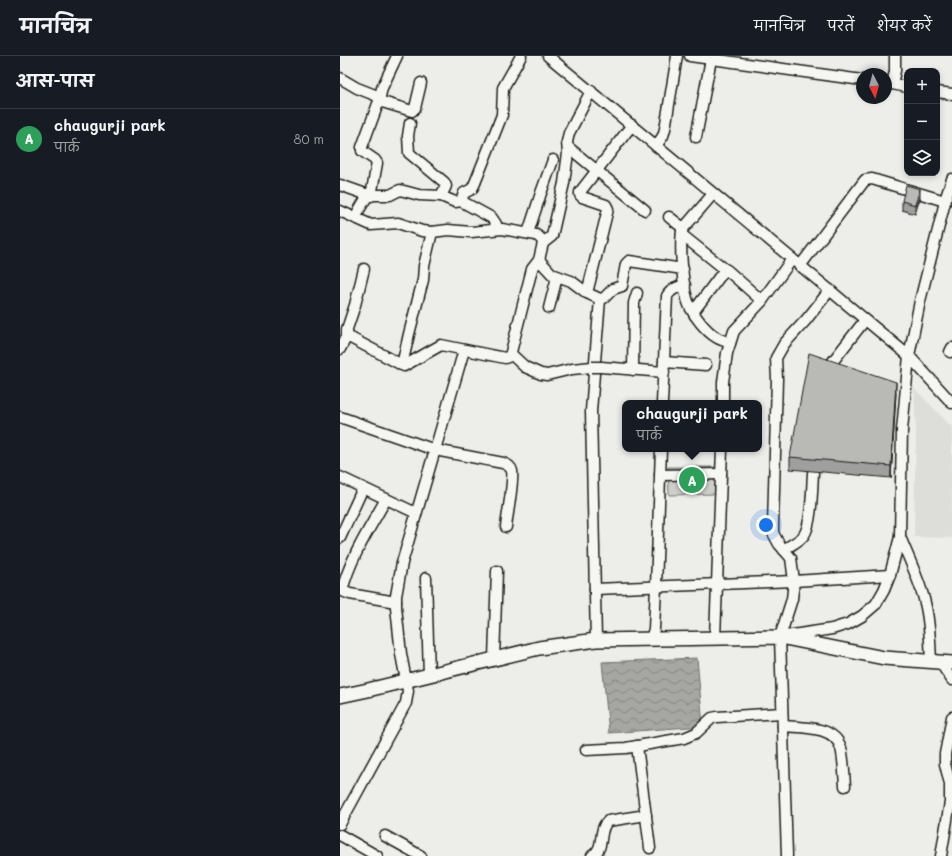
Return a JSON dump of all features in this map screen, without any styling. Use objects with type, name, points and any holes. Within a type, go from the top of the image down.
[{"type":"main road","points":[[340,696],[539,648],[596,640],[780,637],[884,658],[941,662]]},
{"type":"street","points":[[371,196],[377,163],[363,152],[362,148],[386,76],[397,56]]},
{"type":"street","points":[[461,201],[464,193],[472,189],[475,183],[502,115],[503,88],[521,56]]},
{"type":"street","points":[[548,56],[909,356],[952,403]]},
{"type":"street","points":[[656,146],[663,136],[665,129],[677,56]]},
{"type":"street","points":[[690,56],[856,79]]},
{"type":"street","points":[[892,78],[896,71],[895,56]]},
{"type":"street","points":[[696,136],[711,59]]},
{"type":"street","points":[[340,78],[379,99],[412,111],[415,108],[421,83]]},
{"type":"street","points":[[892,84],[904,86]]},
{"type":"street","points":[[347,336],[404,366],[441,345],[504,358],[510,356],[531,272],[539,260],[545,241],[552,236],[564,183],[569,133],[591,91]]},
{"type":"street","points":[[940,92],[952,94]]},
{"type":"street","points":[[410,123],[408,136],[409,153],[444,182],[446,186],[441,196]]},
{"type":"street","points":[[587,293],[608,209],[606,205],[580,195],[580,192],[632,126]]},
{"type":"street","points":[[568,147],[645,210]]},
{"type":"street","points":[[528,234],[553,160]]},
{"type":"street","points":[[780,637],[832,629],[848,624],[862,616],[876,604],[890,575],[900,537],[902,430],[909,356],[920,301],[952,178]]},
{"type":"street","points":[[800,266],[865,180],[872,179],[945,201]]},
{"type":"street","points":[[340,185],[371,196]]},
{"type":"street","points":[[355,218],[368,195],[390,195],[402,190],[419,195],[441,196],[456,202],[461,201],[492,218],[496,224]]},
{"type":"street","points":[[682,233],[713,194]]},
{"type":"street","points":[[340,210],[371,225],[398,223],[422,231],[432,232],[448,230],[471,232],[497,228],[528,234],[539,237],[545,241]]},
{"type":"street","points":[[669,217],[682,227],[683,270],[690,306],[707,329],[716,338],[730,343]]},
{"type":"street","points":[[402,365],[423,280],[424,266],[432,232]]},
{"type":"street","points":[[682,233],[726,270],[728,270],[762,301]]},
{"type":"street","points":[[723,400],[723,382],[727,353],[734,331],[762,301],[792,259]]},
{"type":"street","points":[[539,260],[550,273],[557,277],[571,281],[587,293],[600,299],[604,298],[613,289],[622,286],[626,264],[628,261],[683,270]]},
{"type":"street","points":[[340,349],[347,336],[347,329],[356,305],[364,269]]},
{"type":"street","points":[[694,311],[726,270]]},
{"type":"street","points":[[549,308],[557,277]]},
{"type":"street","points":[[662,400],[667,296],[675,288],[685,285]]},
{"type":"street","points":[[787,856],[780,637],[792,599],[794,581],[791,558],[779,544],[774,533],[773,526],[777,379],[776,358],[784,344],[830,290]]},
{"type":"street","points":[[634,370],[633,309],[637,294]]},
{"type":"street","points":[[596,640],[591,411],[600,299]]},
{"type":"street","points":[[830,365],[865,320]]},
{"type":"street","points":[[340,824],[406,703],[408,691],[401,654],[396,602],[402,563],[464,350]]},
{"type":"street","points":[[511,354],[525,367],[546,375],[572,369],[596,367],[634,370],[706,365]]},
{"type":"street","points":[[340,417],[435,450],[509,465],[512,471],[512,479],[506,527]]},
{"type":"street","points":[[651,639],[654,629],[661,452]]},
{"type":"street","points":[[715,638],[722,452]]},
{"type":"street","points":[[784,550],[801,538],[806,530],[814,473]]},
{"type":"street","points":[[660,475],[722,474]]},
{"type":"street","points":[[341,481],[363,488],[416,513]]},
{"type":"street","points":[[340,538],[363,488]]},
{"type":"street","points":[[386,499],[344,570],[342,590],[350,594],[396,602]]},
{"type":"street","points":[[900,537],[925,603],[928,621],[941,662],[952,680]]},
{"type":"street","points":[[494,659],[497,571]]},
{"type":"street","points":[[595,589],[794,581],[890,575]]},
{"type":"street","points":[[426,578],[429,675]]},
{"type":"street","points":[[586,750],[637,746],[691,735],[701,729],[712,718],[717,717],[782,713]]},
{"type":"street","points":[[941,856],[950,802],[950,784],[945,764],[945,754],[952,717]]},
{"type":"street","points":[[783,726],[822,730],[831,734],[841,748],[845,786]]},
{"type":"street","points":[[637,746],[650,848]]},
{"type":"street","points":[[592,856],[598,850],[605,823],[608,821],[646,815]]},
{"type":"street","points":[[340,835],[377,856]]},
{"type":"street","points":[[385,836],[421,856]]},
{"type":"shaded area","points":[[914,388],[952,427],[952,538],[914,537],[916,429]]},
{"type":"shaded area","points":[[668,467],[717,467],[716,494],[669,495]]},
{"type":"water","points":[[697,658],[703,726],[609,733],[602,662]]},
{"type":"building","points":[[906,185],[920,189],[915,205],[902,201]]},
{"type":"building","points":[[809,353],[896,382],[891,466],[790,457]]},
{"type":"place","name":"chaugurji park","points":[[692,480]]}]
